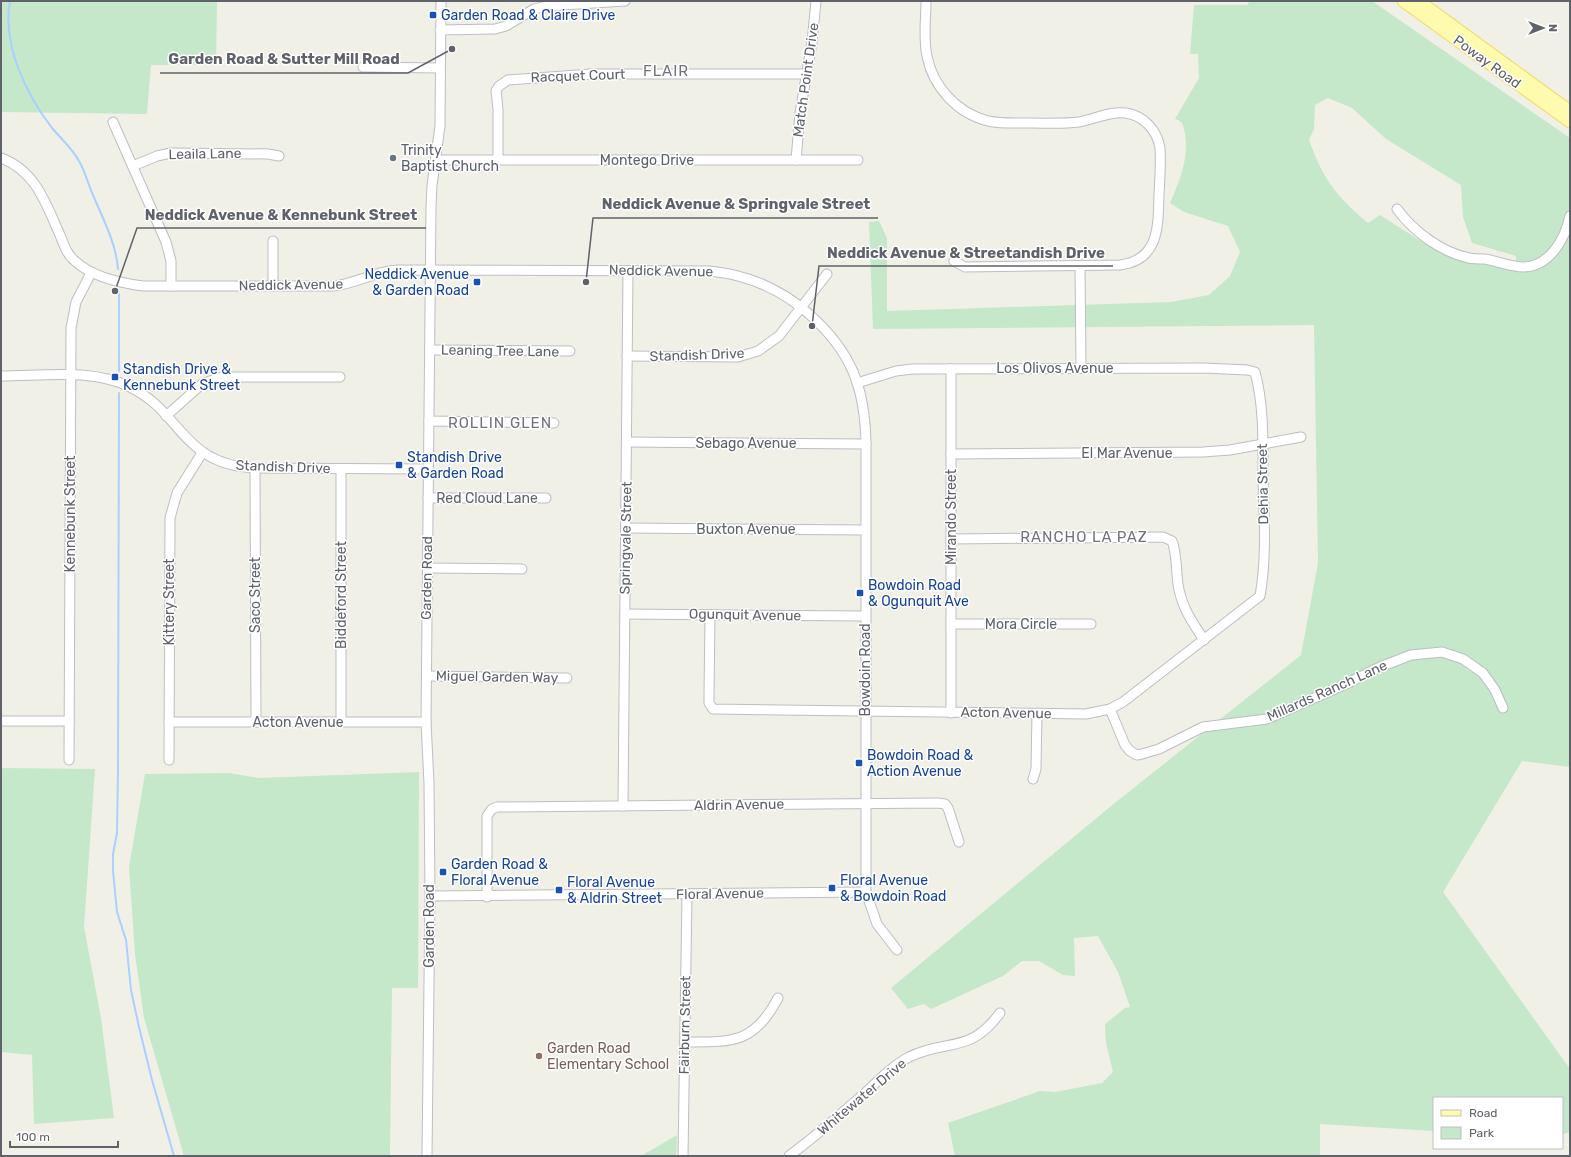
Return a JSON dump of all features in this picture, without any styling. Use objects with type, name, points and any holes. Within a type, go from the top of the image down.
[{"type":"main road","name":"Poway Road","points":[[1403,1],[1570,122]]},
{"type":"main road","name":"Poway Road","points":[[1419,1],[1570,111]]},
{"type":"street","name":"Garden Road","points":[[427,1156],[430,896],[429,783],[426,722],[428,469],[432,185],[440,126],[440,1]]},
{"type":"street","points":[[440,30],[496,29],[506,26],[528,12],[541,7],[578,2],[625,1]]},
{"type":"street","name":"Match Point Drive","points":[[796,160],[799,118],[812,42],[816,1]]},
{"type":"street","points":[[926,1],[926,50],[931,70],[943,91],[963,110],[984,120],[1008,123],[1063,123],[1087,120],[1112,113],[1132,114],[1144,120],[1152,128],[1159,142],[1161,154],[1157,231],[1150,249],[1140,258],[1125,264],[1080,266],[965,267],[954,261]]},
{"type":"street","points":[[363,68],[440,68]]},
{"type":"street","name":"Racquet Court","points":[[498,160],[498,109],[496,91],[499,86],[508,80],[591,74],[806,74]]},
{"type":"street","points":[[113,122],[166,242],[171,262],[171,286]]},
{"type":"street","name":"Leaila Lane","points":[[133,166],[163,155],[179,153],[268,154],[279,156]]},
{"type":"street","name":"Neddick Avenue","points":[[1,158],[20,168],[32,179],[40,192],[70,256],[91,273],[131,284],[171,286],[340,286],[391,270],[710,271],[734,274],[770,287],[784,294],[801,307]]},
{"type":"street","name":"Montego Drive","points":[[436,160],[858,160]]},
{"type":"street","points":[[1397,209],[1408,224],[1424,237],[1454,253],[1469,258],[1524,267],[1546,258],[1559,245],[1570,216]]},
{"type":"street","points":[[273,240],[273,286]]},
{"type":"street","points":[[1080,266],[1081,368]]},
{"type":"street","name":"Springvale Street","points":[[623,806],[628,271]]},
{"type":"street","name":"Kennebunk Street","points":[[69,760],[72,319],[76,302],[91,273]]},
{"type":"street","name":"Standish Drive","points":[[628,356],[738,357],[758,351],[778,336],[827,274]]},
{"type":"street","name":"Bowdoin Road","points":[[801,307],[835,340],[847,358],[857,384],[863,407],[866,444],[866,892],[877,924],[897,950]]},
{"type":"street","name":"Leaning Tree Lane","points":[[430,350],[570,351]]},
{"type":"street","name":"Los Olivos Avenue","points":[[857,384],[904,369],[1214,368],[1256,372]]},
{"type":"street","name":"Mirando Street","points":[[951,369],[951,712]]},
{"type":"street","name":"Dehia Street","points":[[1256,372],[1259,386],[1263,445],[1263,578],[1260,596]]},
{"type":"street","name":"Standish Drive","points":[[1,376],[71,375],[102,378],[126,385],[147,398],[166,416],[183,436],[202,453],[225,464],[255,468],[428,469]]},
{"type":"street","points":[[166,416],[202,384],[221,377],[340,377]]},
{"type":"street","points":[[429,421],[554,423]]},
{"type":"street","name":"El Mar Avenue","points":[[951,454],[1203,452],[1263,445],[1284,439],[1301,437]]},
{"type":"street","name":"Sebago Avenue","points":[[627,442],[866,444]]},
{"type":"street","name":"Kittery Street","points":[[169,760],[170,518],[177,493],[202,453]]},
{"type":"street","name":"Saco Street","points":[[255,468],[256,722]]},
{"type":"street","name":"Biddeford Street","points":[[341,469],[341,721]]},
{"type":"street","name":"Red Cloud Lane","points":[[428,498],[546,498]]},
{"type":"street","name":"Buxton Avenue","points":[[626,528],[865,530]]},
{"type":"street","points":[[951,539],[1163,537],[1172,541],[1175,548],[1178,586],[1183,605],[1204,640]]},
{"type":"street","points":[[428,568],[522,569]]},
{"type":"street","name":"Acton Avenue","points":[[710,615],[709,703],[713,710],[1086,714],[1110,709],[1123,702],[1260,596]]},
{"type":"street","name":"Ogunquit Avenue","points":[[625,614],[865,616]]},
{"type":"street","name":"Mora Circle","points":[[951,624],[1092,624]]},
{"type":"street","name":"Millards Ranch Lane","points":[[1110,709],[1125,745],[1130,751],[1137,754],[1142,754],[1159,749],[1203,727],[1267,719],[1346,684],[1380,667],[1411,656],[1442,652],[1463,658],[1483,673],[1495,690],[1503,708]]},
{"type":"street","name":"Miguel Garden Way","points":[[427,676],[567,678]]},
{"type":"street","points":[[1033,779],[1036,769],[1037,713]]},
{"type":"street","points":[[1,721],[69,721]]},
{"type":"street","name":"Acton Avenue","points":[[169,722],[426,722]]},
{"type":"street","name":"Aldrin Avenue","points":[[487,897],[487,816],[492,808],[497,807],[938,803],[945,804],[959,842]]},
{"type":"street","name":"Floral Avenue","points":[[430,896],[487,897],[866,892]]},
{"type":"street","name":"Fairburn Street","points":[[683,1156],[687,894]]},
{"type":"street","points":[[685,1042],[727,1042],[746,1036],[769,1014],[778,998]]},
{"type":"street","name":"Whitewater Drive","points":[[789,1156],[825,1128],[902,1062],[927,1050],[964,1042],[973,1038],[989,1027],[1000,1013]]},
{"type":"green space","points":[[1,1],[217,1],[216,65],[151,65],[147,114],[1,112]]},
{"type":"green space","points":[[1250,1],[1372,1],[1570,138],[1570,767],[1522,761],[1443,892],[1570,1069],[1570,1132],[1563,1135],[1563,1097],[1433,1097],[1433,1131],[1320,1124],[1320,1156],[955,1156],[948,1123],[1040,1091],[1055,1092],[1102,1083],[1113,1072],[1106,1043],[1105,1024],[1125,1008],[1130,1007],[1118,972],[1098,936],[1074,938],[1075,976],[1063,975],[1039,961],[1022,961],[1003,976],[931,1009],[924,1004],[908,1009],[891,988],[1116,802],[1301,655],[1318,563],[1314,325],[873,329],[869,222],[879,221],[887,238],[887,311],[1171,302],[1209,295],[1230,276],[1240,252],[1228,226],[1184,212],[1170,203],[1183,169],[1186,152],[1183,126],[1180,121],[1175,119],[1199,78],[1198,54],[1190,54],[1194,5],[1247,5]],"holes":[[[1328,98],[1352,108],[1386,139],[1461,185],[1463,217],[1472,243],[1516,256],[1516,269],[1484,264],[1460,255],[1441,254],[1380,215],[1368,223],[1339,195],[1325,176],[1314,154],[1309,140],[1314,129],[1315,105]]]},
{"type":"green space","points":[[1,768],[95,769],[84,927],[101,1018],[114,1118],[34,1124],[32,1055],[1,1052]]},
{"type":"green space","points":[[419,772],[418,988],[392,988],[390,1156],[184,1156],[144,1018],[135,954],[129,867],[145,774],[229,773],[259,778]]},
{"type":"green space","points":[[677,1135],[676,1156],[641,1156]]},
{"type":"waterway","points":[[10,1],[8,18],[10,35],[18,68],[42,115],[76,156],[85,173],[112,240],[118,269]]},
{"type":"waterway","points":[[119,292],[119,371]]},
{"type":"waterway","points":[[119,393],[118,770],[117,833],[113,854],[113,871],[117,912],[126,940],[131,990],[152,1080],[174,1156]]},
{"type":"place","name":"Garden Road & Claire Drive","points":[[433,15]]},
{"type":"place","name":"Garden Road & Sutter Mill Road","points":[[452,49]]},
{"type":"place","name":"Trinity Baptist Church","points":[[393,158]]},
{"type":"place","name":"Neddick Avenue & Garden Road","points":[[477,282]]},
{"type":"place","name":"Neddick Avenue & Springvale Street","points":[[586,282]]},
{"type":"place","name":"Neddick Avenue & Kennebunk Street","points":[[115,291]]},
{"type":"place","name":"Neddick Avenue & Streetandish Drive","points":[[812,326]]},
{"type":"place","name":"Standish Drive & Kennebunk Street","points":[[115,377]]},
{"type":"place","name":"Standish Drive & Garden Road","points":[[399,465]]},
{"type":"place","name":"Bowdoin Road & Ogunquit Ave","points":[[860,593]]},
{"type":"place","name":"Bowdoin Road & Action Avenue","points":[[859,763]]},
{"type":"place","name":"Garden Road & Floral Avenue","points":[[443,872]]},
{"type":"place","name":"Floral Avenue & Bowdoin Road","points":[[832,888]]},
{"type":"place","name":"Floral Avenue & Aldrin Street","points":[[559,890]]},
{"type":"place","name":"Garden Road Elementary School","points":[[539,1056]]},
{"type":"district","name":"FLAIR","points":[[666,71]]},
{"type":"district","name":"ROLLIN GLEN","points":[[500,423]]},
{"type":"district","name":"RANCHO LA PAZ","points":[[1084,537]]}]
